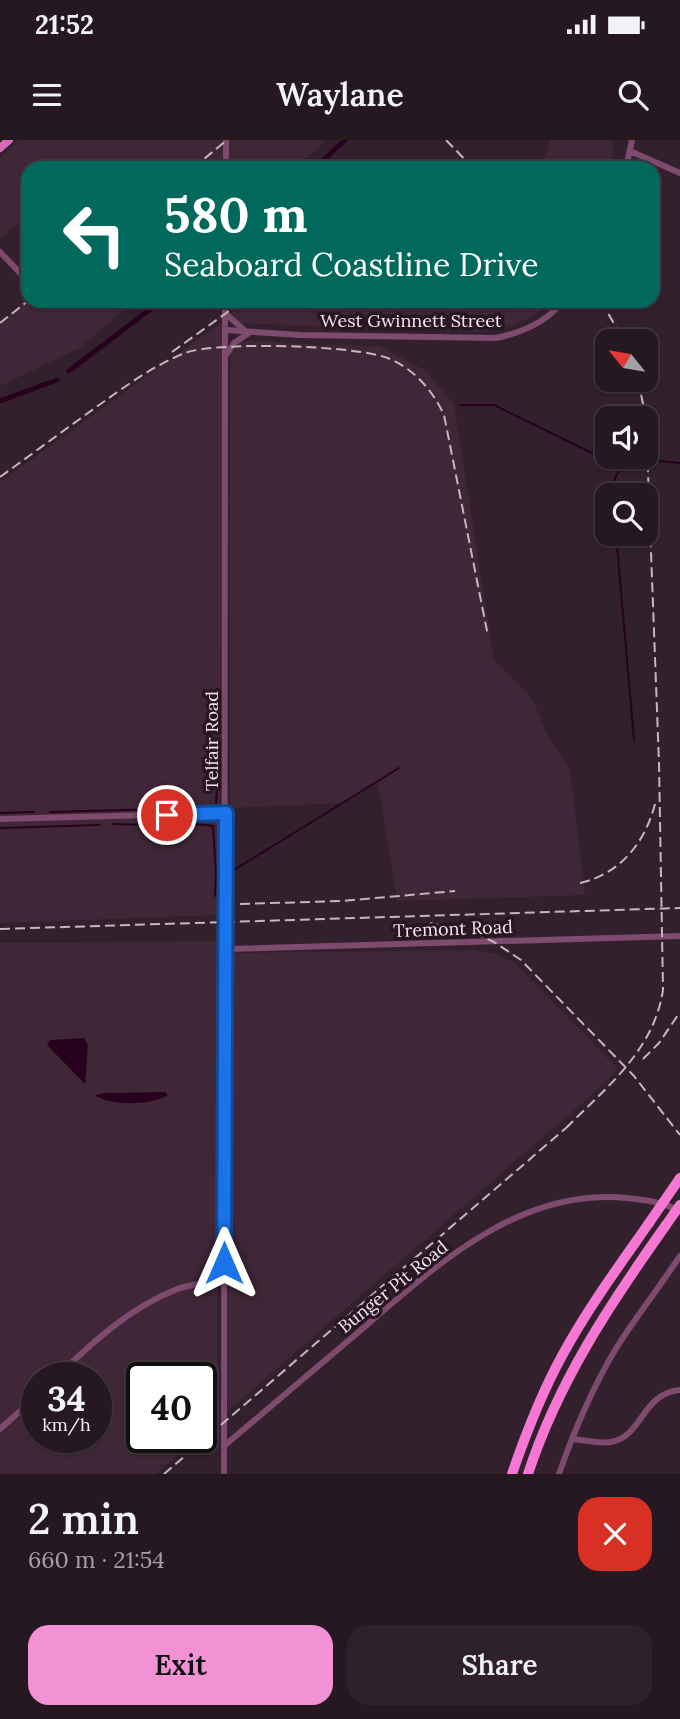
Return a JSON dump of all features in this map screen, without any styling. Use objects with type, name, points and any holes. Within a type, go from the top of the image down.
[{"type":"highway","points":[[512,1474],[533,1417],[562,1357],[594,1302],[680,1178]]},
{"type":"highway","points":[[528,1474],[564,1384],[602,1317],[680,1205]]},
{"type":"main road","points":[[0,148],[9,140]]},
{"type":"street","points":[[226,140],[226,161]]},
{"type":"street","points":[[628,161],[632,140]]},
{"type":"street","points":[[630,151],[653,161]]},
{"type":"street","points":[[660,164],[680,173]]},
{"type":"street","points":[[0,252],[21,274]]},
{"type":"street","name":"Telfair Road","points":[[224,1474],[226,308]]},
{"type":"street","name":"West Gwinnett Street","points":[[226,332],[496,338],[516,334],[539,322],[555,308]]},
{"type":"street","points":[[226,313],[236,325],[249,333],[234,343],[226,355]]},
{"type":"street","points":[[0,820],[226,813]]},
{"type":"street","name":"Tremont Road","points":[[226,949],[680,936]]},
{"type":"street","name":"Bunger Pit Road","points":[[224,1446],[440,1263],[490,1231],[545,1206],[568,1200],[607,1197],[646,1200],[667,1204],[680,1211]]},
{"type":"street","points":[[559,1474],[601,1376],[680,1256]]},
{"type":"street","points":[[73,1362],[106,1332],[156,1299],[176,1289],[224,1282]]},
{"type":"street","points":[[572,1439],[612,1442],[623,1437],[635,1426],[655,1399],[670,1391],[680,1390]]},
{"type":"street","points":[[0,1429],[21,1410]]},
{"type":"shaded area","points":[[19,140],[327,140],[302,161],[21,161],[21,221],[0,239],[0,158]]},
{"type":"shaded area","points":[[551,140],[613,140],[612,161],[544,161]]},
{"type":"shaded area","points":[[21,303],[21,308],[127,308],[79,348],[0,386],[0,325]]},
{"type":"shaded area","points":[[238,308],[544,308],[510,326],[485,332],[236,323],[230,314]]},
{"type":"shaded area","points":[[223,321],[219,915],[0,923],[0,482]]},
{"type":"shaded area","points":[[252,340],[379,346],[426,371],[454,404],[494,660],[531,697],[550,740],[570,768],[585,895],[397,901],[378,783],[344,803],[230,808],[230,369],[231,354],[239,343]]},
{"type":"shaded area","points":[[218,941],[217,1422],[217,1362],[126,1362],[126,1453],[180,1453],[155,1474],[0,1474],[0,943]]},
{"type":"shaded area","points":[[472,950],[498,954],[517,965],[618,1069],[595,1092],[228,1411],[229,953]]},
{"type":"shaded area","points":[[84,1038],[88,1045],[85,1084],[47,1045],[50,1040]]},
{"type":"shaded area","points":[[165,1092],[168,1095],[152,1101],[132,1103],[111,1101],[95,1095],[105,1093]]},
{"type":"waterway","points":[[322,161],[345,140]]},
{"type":"waterway","points":[[69,371],[152,308]]},
{"type":"waterway","points":[[0,401],[57,380]]},
{"type":"waterway","points":[[460,405],[494,405],[595,455]]},
{"type":"waterway","points":[[659,461],[680,463]]},
{"type":"waterway","points":[[614,483],[621,469]]},
{"type":"waterway","points":[[617,546],[634,740]]},
{"type":"waterway","points":[[234,870],[399,768]]},
{"type":"waterway","points":[[178,808],[216,807],[217,783]]},
{"type":"waterway","points":[[50,812],[160,809]]},
{"type":"waterway","points":[[0,813],[34,812]]},
{"type":"waterway","points":[[113,824],[213,826],[215,896]]},
{"type":"waterway","points":[[0,828],[99,825]]},
{"type":"railway","points":[[202,161],[227,140]]},
{"type":"railway","points":[[446,140],[466,161]]},
{"type":"railway","points":[[0,323],[21,306]]},
{"type":"railway","points":[[172,352],[233,308]]},
{"type":"railway","points":[[605,308],[617,329]]},
{"type":"railway","points":[[0,477],[127,385],[185,353],[226,347],[288,346],[349,350],[390,359],[422,382],[444,415],[488,636]]},
{"type":"railway","points":[[641,392],[643,406]]},
{"type":"railway","points":[[566,1128],[612,1082],[639,1049],[650,1031],[663,990],[659,763],[648,469]]},
{"type":"railway","points":[[580,883],[607,872],[629,855],[645,832],[655,804]]},
{"type":"railway","points":[[240,904],[342,901],[455,891]]},
{"type":"railway","points":[[0,929],[680,908]]},
{"type":"railway","points":[[430,923],[474,933],[494,942],[521,960],[634,1076],[680,1135]]},
{"type":"railway","points":[[643,1059],[659,1043],[680,1012]]},
{"type":"railway","points":[[164,1474],[573,1122]]},
{"type":"route","points":[[167,815],[226,813],[224,1263]]}]
